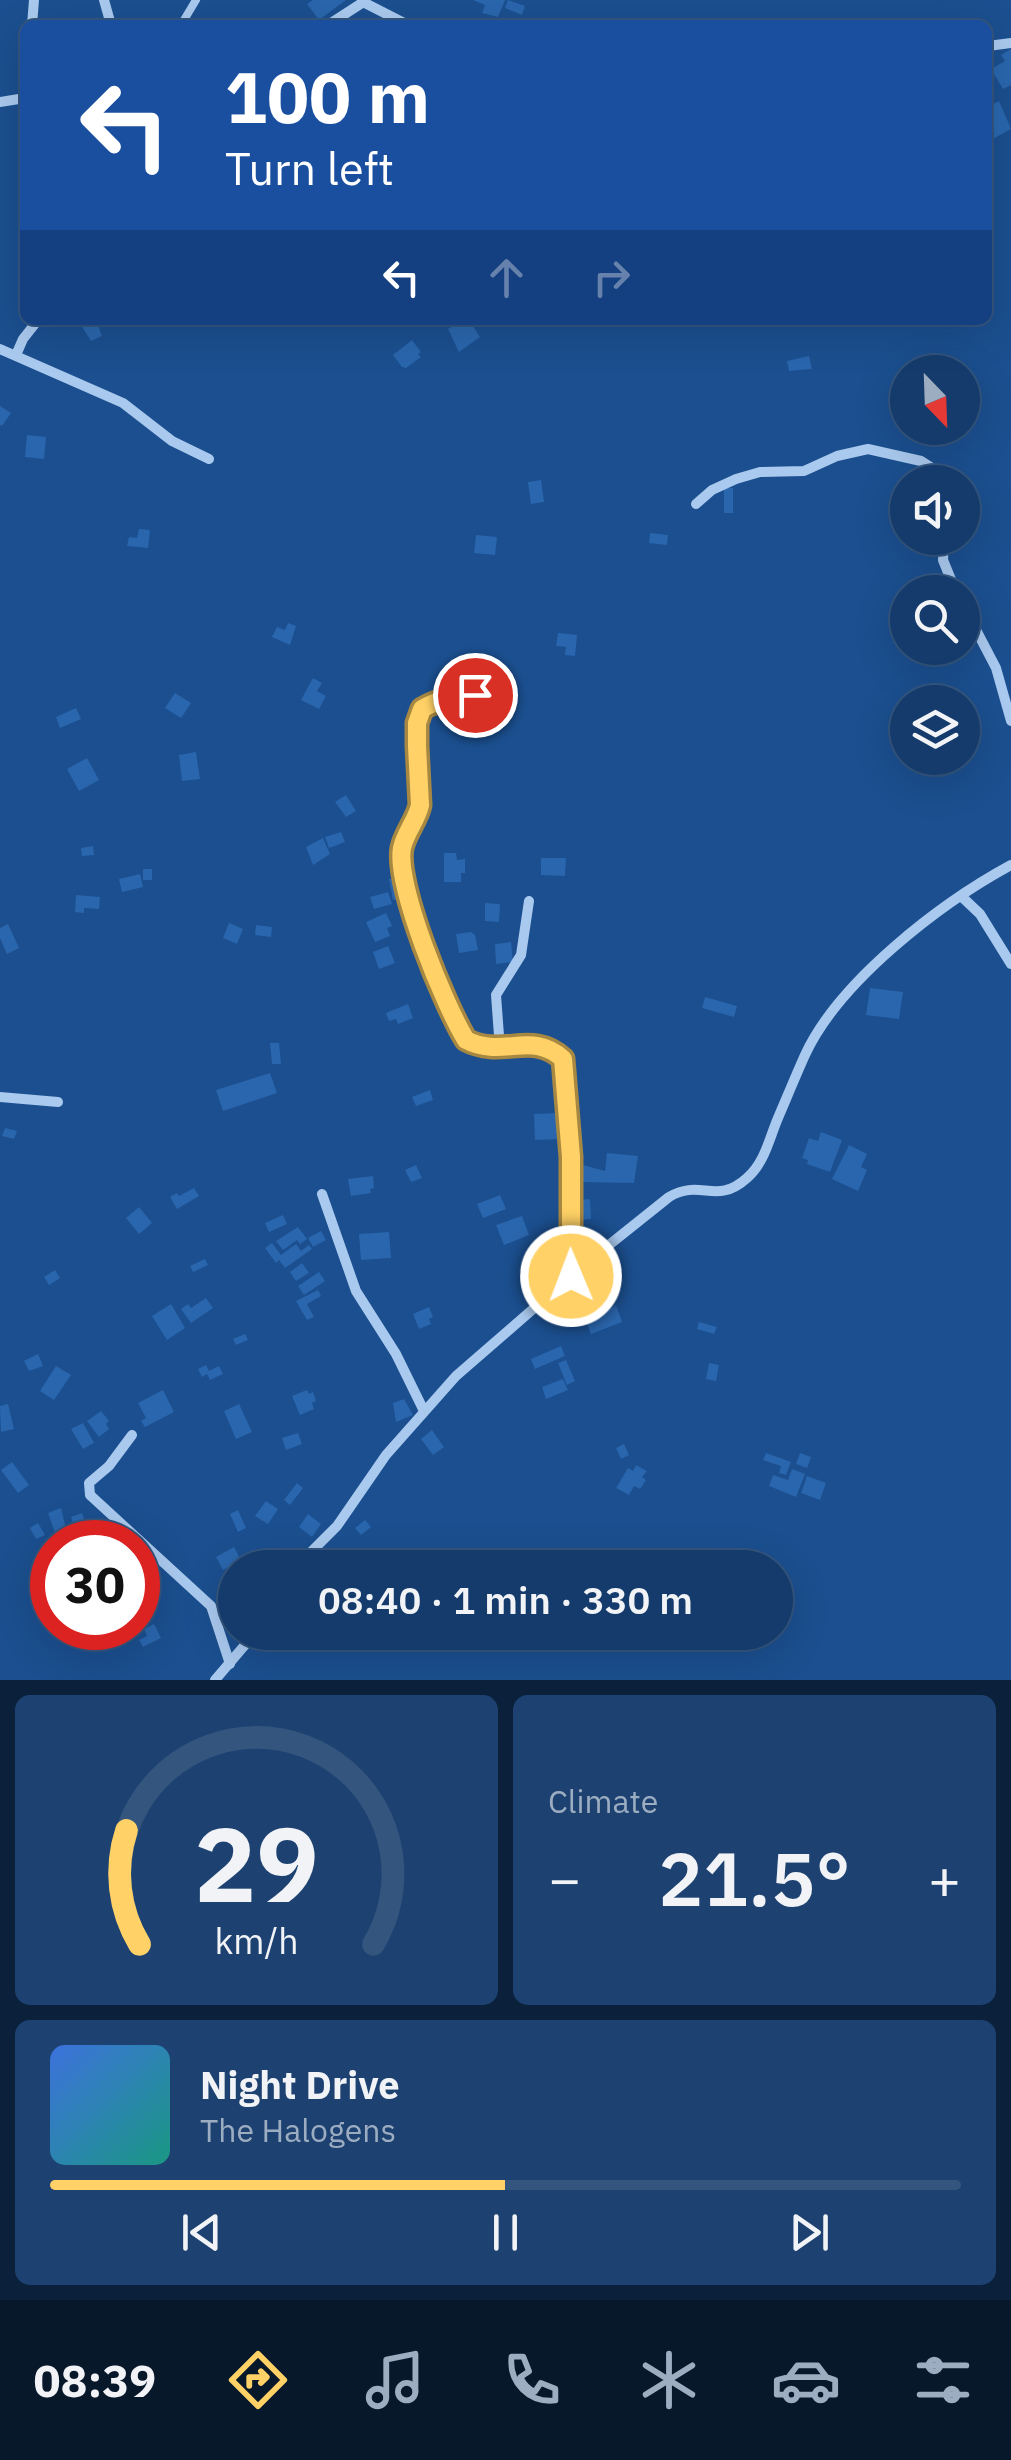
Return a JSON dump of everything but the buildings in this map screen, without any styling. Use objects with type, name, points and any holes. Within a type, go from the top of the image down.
[{"type":"street","points":[[336,20],[364,1],[399,20]]},
{"type":"street","points":[[16,355],[34,325]]},
{"type":"street","points":[[0,348],[123,403],[172,441],[209,459]]},
{"type":"street","points":[[696,504],[712,490],[736,479],[760,472],[804,471],[837,456],[868,449],[927,465]]},
{"type":"street","points":[[980,637],[996,668],[1011,721]]},
{"type":"street","points":[[475,695],[451,697],[422,709],[417,723],[420,805],[402,846],[402,855],[413,916],[466,1040],[481,1048],[540,1044],[563,1059],[571,1157],[571,1276]]},
{"type":"street","points":[[313,1550],[336,1526],[366,1481],[424,1409],[571,1276],[679,1192],[692,1187],[712,1193],[726,1191],[747,1178],[765,1154],[806,1052],[840,1003],[920,925],[1011,864]]},
{"type":"street","points":[[961,896],[980,914],[1011,964]]},
{"type":"street","points":[[500,1049],[496,995],[520,955],[528,900]]},
{"type":"street","points":[[0,1098],[58,1102]]},
{"type":"street","points":[[322,1194],[356,1291],[396,1354],[424,1409]]},
{"type":"street","points":[[132,1434],[116,1459],[90,1483],[90,1495],[211,1606],[230,1664]]},
{"type":"street","points":[[215,1680],[241,1650]]},
{"type":"route","points":[[475,695],[433,703],[422,709],[417,723],[420,805],[402,846],[408,895],[442,993],[466,1040],[494,1050],[540,1044],[563,1059],[571,1157],[571,1276]]}]
